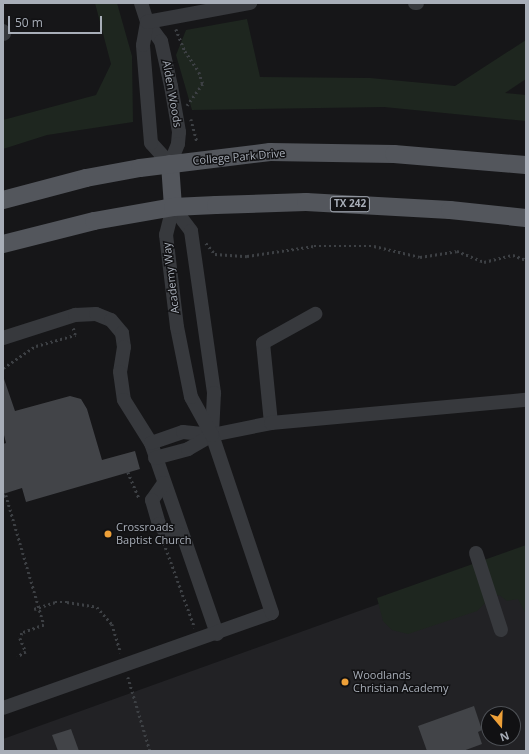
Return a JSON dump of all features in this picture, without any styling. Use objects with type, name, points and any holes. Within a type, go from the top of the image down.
[{"type":"main road","name":"College Park Drive","points":[[3,200],[86,178],[170,164],[270,152],[394,154],[526,165]]},
{"type":"main road","points":[[170,164],[173,207]]},
{"type":"main road","name":"TX 242","points":[[3,244],[94,221],[173,207],[306,202],[450,210],[526,218]]},
{"type":"street","name":"Alden Woods","points":[[141,3],[147,22],[161,41],[179,132],[178,144],[170,164],[151,143],[143,45],[147,22]]},
{"type":"street","points":[[147,22],[250,3]]},
{"type":"street","name":"Academy Way","points":[[173,207],[166,235],[181,350],[191,397],[212,435],[272,613],[217,634]]},
{"type":"street","name":"Academy Way","points":[[173,207],[192,231],[214,393],[212,435]]},
{"type":"street","points":[[3,338],[70,317],[96,314],[111,320],[122,332],[124,347],[120,372],[124,400],[151,443],[217,634],[3,708]]},
{"type":"street","points":[[271,423],[263,343],[315,314]]},
{"type":"street","points":[[156,458],[188,448],[212,435],[271,423],[526,400]]},
{"type":"street","points":[[151,443],[184,432],[212,435]]},
{"type":"street","points":[[164,483],[152,500],[159,524],[164,530],[182,535]]},
{"type":"street","points":[[476,553],[501,630]]},
{"type":"path","points":[[173,17],[178,36],[199,72],[203,84],[187,106],[188,110]]},
{"type":"path","points":[[189,114],[197,141]]},
{"type":"path","points":[[204,235],[205,242],[216,254],[247,256],[314,246],[374,246],[420,257],[457,251],[484,262],[513,255],[526,260]]},
{"type":"path","points":[[3,368],[36,346],[75,335],[70,317]]},
{"type":"path","points":[[128,472],[142,506]]},
{"type":"path","points":[[3,496],[6,495],[44,626],[22,633],[20,638],[26,652],[17,657]]},
{"type":"path","points":[[162,538],[200,640]]},
{"type":"shaded area","points":[[95,3],[117,3],[132,56],[133,122],[47,135],[3,149],[3,120],[96,95],[111,64]]},
{"type":"shaded area","points":[[247,19],[260,77],[370,78],[455,86],[526,40],[526,79],[505,93],[526,95],[526,121],[384,107],[192,110],[176,55],[186,30]]},
{"type":"shaded area","points":[[526,545],[526,614],[518,599],[507,601],[499,595],[488,600],[477,611],[408,634],[392,630],[383,621],[377,598]]},
{"type":"shaded area","name":"Woodlands Christian Academy","points":[[526,551],[526,751],[3,751],[3,739]]},
{"type":"building","points":[[3,376],[15,411],[70,396],[81,399],[87,409],[102,460],[135,451],[140,469],[26,502],[22,488],[3,494],[3,444],[6,443],[3,431]]},
{"type":"building","points":[[474,706],[481,727],[481,730],[478,732],[481,744],[463,751],[427,751],[418,726]]},
{"type":"building","points":[[71,729],[79,751],[58,751],[52,735]]},
{"type":"place","name":"Crossroads Baptist Church","points":[[108,534]]},
{"type":"place","name":"Woodlands Christian Academy","points":[[345,682]]}]
